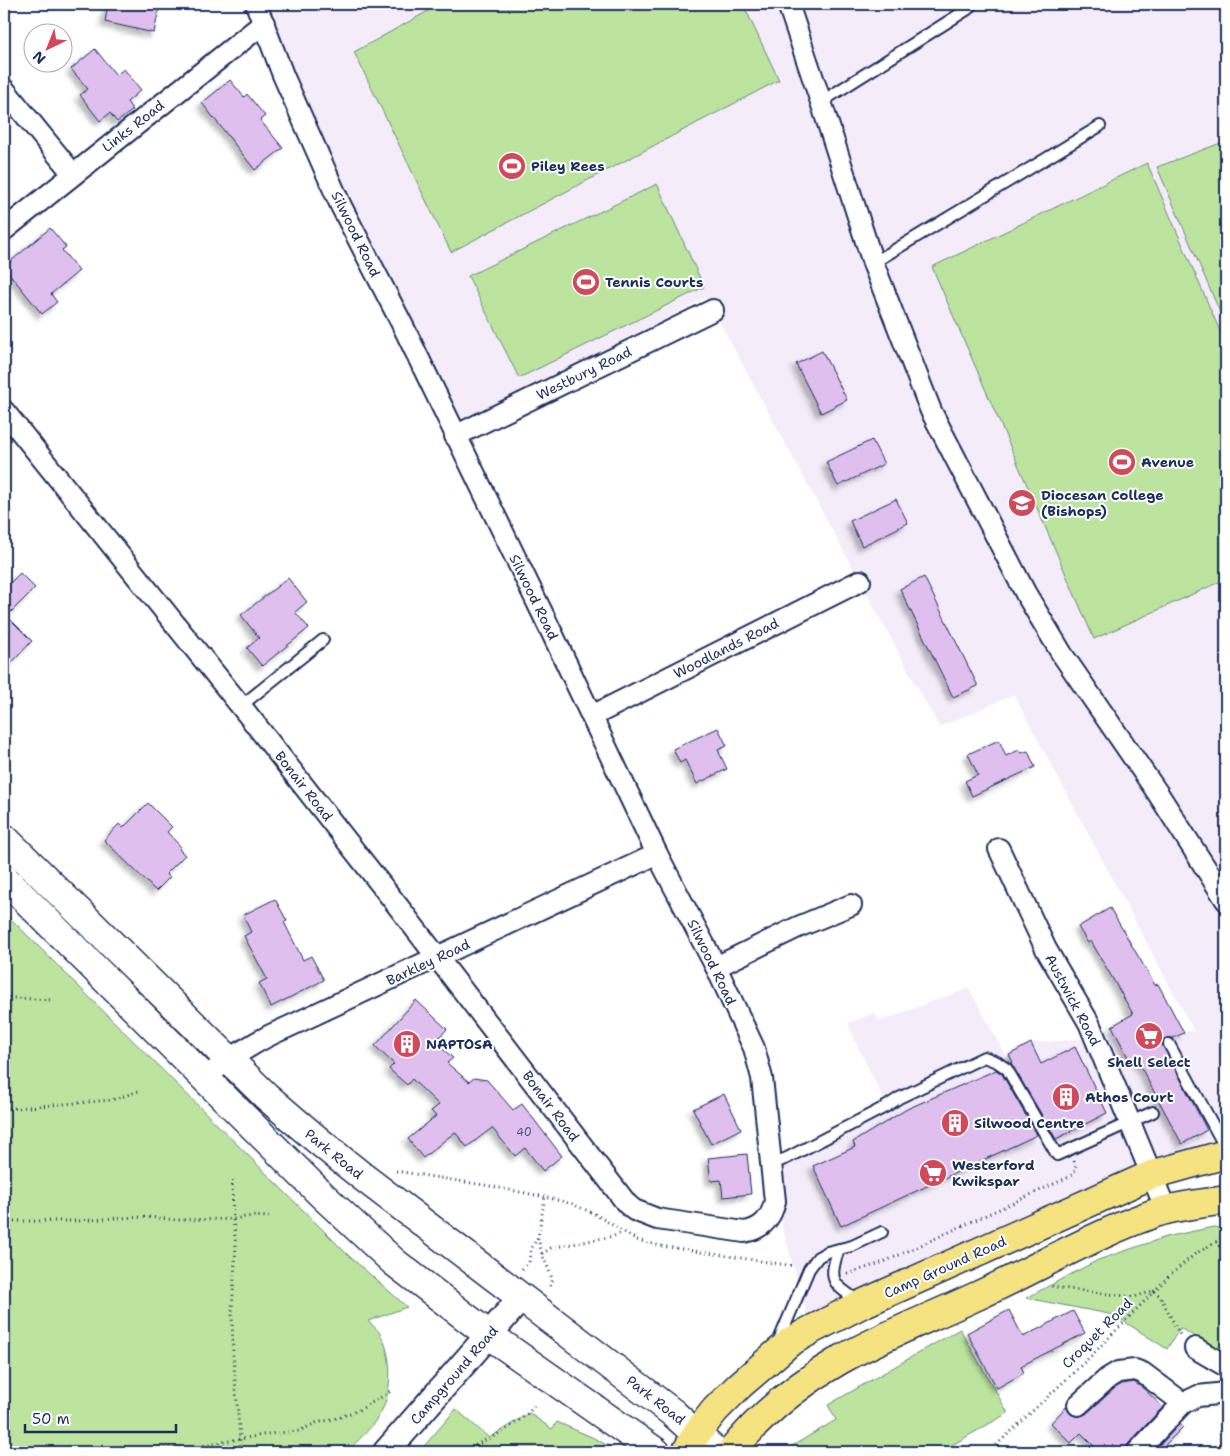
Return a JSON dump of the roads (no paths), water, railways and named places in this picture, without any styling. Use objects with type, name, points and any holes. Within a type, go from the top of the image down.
[{"type":"main road","name":"Park Road","points":[[4,838],[266,1096],[329,1151],[521,1284],[673,1413],[691,1443],[716,1452]]},
{"type":"main road","points":[[4,878],[360,1232],[394,1262],[488,1334],[656,1452]]},
{"type":"main road","name":"Camp Ground Road","points":[[691,1443],[715,1410],[740,1385],[790,1342],[811,1330],[862,1304],[1151,1174],[1226,1154]]},
{"type":"main road","points":[[731,1452],[766,1414],[816,1374],[841,1359],[979,1296],[1114,1229],[1166,1210],[1226,1200]]},
{"type":"street","name":"Silwood Road","points":[[256,4],[290,92],[341,206],[402,326],[657,854],[716,967],[754,1048],[762,1078],[775,1201]]},
{"type":"street","points":[[788,4],[873,263],[931,411],[1026,594],[1062,654],[1157,792],[1226,900]]},
{"type":"street","name":"Links Road","points":[[4,230],[264,24]]},
{"type":"street","points":[[4,89],[73,174]]},
{"type":"street","name":"Westbury Road","points":[[455,436],[713,310]]},
{"type":"street","name":"Bonair Road","points":[[4,412],[241,706],[628,1204],[634,1210],[657,1219],[744,1232],[758,1228],[766,1222],[773,1211],[775,1201]]},
{"type":"street","name":"Woodlands Road","points":[[592,716],[860,581]]},
{"type":"street","name":"Austwick Road","points":[[999,848],[1046,949],[1089,1024],[1166,1210]]},
{"type":"street","name":"Barkley Road","points":[[204,1078],[270,1034],[288,1028],[657,854]]},
{"type":"street","points":[[716,967],[798,927],[851,905]]},
{"type":"street","name":"Campground Road","points":[[386,1452],[488,1334],[521,1284]]},
{"type":"street","points":[[1195,1348],[1226,1366]]},
{"type":"street","points":[[1078,1405],[1108,1378],[1118,1372],[1135,1370],[1143,1373],[1183,1403]]},
{"type":"street","points":[[1136,1452],[1183,1403],[1198,1396],[1226,1392]]},
{"type":"lane","points":[[821,102],[968,9],[972,4]]},
{"type":"lane","points":[[873,263],[1100,126]]},
{"type":"lane","points":[[241,706],[323,640]]},
{"type":"lane","points":[[1169,1044],[1226,1149]]},
{"type":"lane","points":[[772,1164],[887,1106],[899,1098],[984,1057],[998,1062],[1007,1069],[1056,1155],[1153,1112]]},
{"type":"lane","points":[[771,1357],[809,1269],[818,1257],[827,1252],[852,1246],[882,1232]]},
{"type":"lane","points":[[839,1249],[833,1265],[836,1284],[862,1304]]},
{"type":"place","name":"Piley Rees","points":[[512,166]]},
{"type":"place","name":"Tennis Courts","points":[[586,282]]},
{"type":"place","name":"Avenue","points":[[1122,462]]},
{"type":"place","name":"Diocesan College (Bishops)","points":[[1022,503]]},
{"type":"place","name":"Shell Select","points":[[1149,1036]]},
{"type":"place","name":"NAPTOSA","points":[[407,1044]]},
{"type":"place","name":"Athos Court","points":[[1066,1097]]},
{"type":"place","name":"Silwood Centre","points":[[955,1123]]},
{"type":"place","name":"Westerford Kwikspar","points":[[933,1173]]}]
